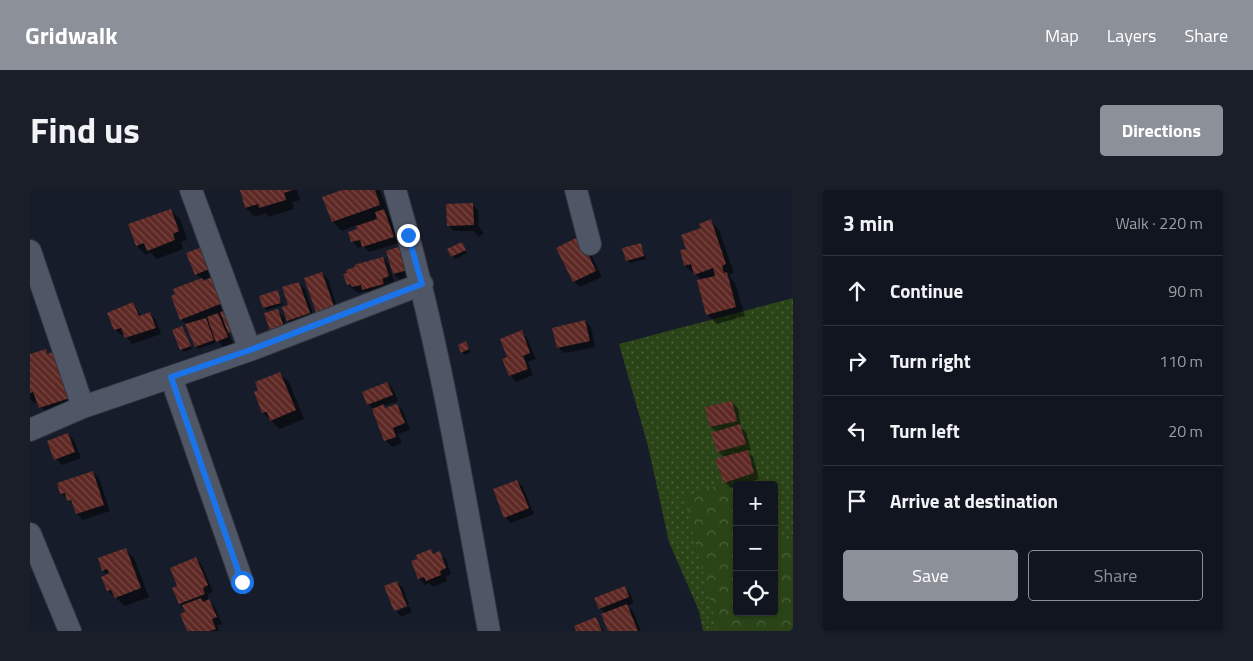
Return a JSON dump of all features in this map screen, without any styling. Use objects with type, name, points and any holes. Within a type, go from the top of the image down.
[{"type":"street","points":[[191,190],[250,350]]},
{"type":"street","points":[[395,190],[422,284],[456,450],[488,631]]},
{"type":"street","points":[[576,190],[590,244]]},
{"type":"street","points":[[30,251],[83,408]]},
{"type":"street","points":[[30,430],[83,408],[250,350],[422,284]]},
{"type":"street","points":[[171,377],[242,582]]},
{"type":"street","points":[[30,534],[70,631]]},
{"type":"green space","points":[[793,298],[793,631],[703,631],[699,611],[669,542],[648,446],[619,344]]},
{"type":"green space","points":[[724,483],[733,484],[733,616],[778,616],[778,514],[785,541],[793,540],[793,631],[718,631],[684,497]]},
{"type":"building","points":[[240,190],[293,190],[284,193],[286,200],[259,208],[258,204],[245,208]]},
{"type":"building","points":[[342,190],[375,190],[380,205],[332,222],[322,197]]},
{"type":"building","points":[[473,203],[474,225],[447,226],[446,204]]},
{"type":"building","points":[[171,209],[179,231],[173,234],[175,240],[147,251],[144,243],[136,246],[128,224]]},
{"type":"building","points":[[384,209],[394,237],[362,247],[360,240],[351,242],[348,232],[357,229],[356,226],[377,219],[375,212]]},
{"type":"building","points":[[711,219],[726,264],[722,266],[724,273],[727,272],[736,307],[706,315],[697,280],[715,276],[713,268],[694,275],[691,264],[684,266],[680,250],[686,249],[681,235],[701,228],[699,224]]},
{"type":"building","points":[[580,236],[596,271],[573,282],[556,248]]},
{"type":"building","points":[[462,242],[466,250],[451,257],[447,249]]},
{"type":"building","points":[[641,243],[644,256],[626,261],[622,248]]},
{"type":"building","points":[[207,245],[216,266],[195,275],[186,253]]},
{"type":"building","points":[[401,246],[408,270],[393,274],[386,251]]},
{"type":"building","points":[[383,257],[389,276],[382,279],[384,284],[362,290],[361,285],[352,287],[350,284],[347,285],[343,274],[347,273],[346,270],[355,267],[354,265]]},
{"type":"building","points":[[322,272],[335,309],[317,315],[304,278]]},
{"type":"building","points":[[218,275],[228,301],[180,320],[171,296],[175,294],[173,289],[202,278],[203,281]]},
{"type":"building","points":[[299,282],[310,313],[287,321],[282,307],[288,305],[282,287]]},
{"type":"building","points":[[278,290],[281,303],[263,308],[259,296]]},
{"type":"building","points":[[133,302],[139,316],[150,312],[156,328],[125,338],[121,328],[114,330],[107,313]]},
{"type":"building","points":[[231,308],[239,329],[228,333],[220,312]]},
{"type":"building","points":[[278,309],[285,330],[271,334],[264,313]]},
{"type":"building","points":[[218,313],[228,337],[216,342],[207,317]]},
{"type":"building","points":[[206,318],[214,340],[195,347],[185,324]]},
{"type":"building","points":[[585,320],[590,341],[557,348],[552,328]]},
{"type":"building","points":[[182,326],[191,346],[180,350],[172,330]]},
{"type":"building","points":[[522,330],[530,353],[523,356],[528,369],[509,376],[502,359],[507,357],[500,339]]},
{"type":"building","points":[[466,341],[469,349],[461,353],[458,345]]},
{"type":"building","points":[[46,349],[47,354],[62,349],[70,398],[39,408],[33,392],[30,393],[30,354]]},
{"type":"building","points":[[280,372],[296,410],[270,421],[267,412],[262,413],[254,392],[258,390],[255,382]]},
{"type":"building","points":[[387,382],[393,395],[367,405],[362,392]]},
{"type":"building","points":[[732,401],[737,421],[710,427],[705,407]]},
{"type":"building","points":[[384,404],[385,408],[397,404],[405,423],[393,428],[396,437],[384,441],[372,409]]},
{"type":"building","points":[[740,424],[746,444],[717,452],[711,433]]},
{"type":"building","points":[[68,433],[75,452],[54,460],[47,441]]},
{"type":"building","points":[[748,450],[754,473],[724,483],[715,459]]},
{"type":"building","points":[[93,471],[104,505],[76,514],[71,500],[67,501],[65,493],[60,494],[57,483]]},
{"type":"building","points":[[517,480],[529,508],[504,518],[493,489]]},
{"type":"building","points":[[126,548],[141,588],[115,598],[111,590],[107,591],[101,577],[109,573],[107,569],[102,571],[98,558]]},
{"type":"building","points":[[431,549],[433,554],[440,551],[446,568],[440,571],[441,575],[426,581],[424,577],[418,579],[411,561],[417,559],[416,555]]},
{"type":"building","points":[[196,557],[208,585],[203,588],[205,594],[179,604],[172,588],[177,586],[170,568]]},
{"type":"building","points":[[397,581],[407,606],[394,611],[384,586]]},
{"type":"building","points":[[625,586],[629,597],[599,609],[594,598]]},
{"type":"building","points":[[201,598],[203,602],[209,599],[217,617],[212,619],[216,629],[210,631],[187,631],[180,614],[185,612],[182,605]]},
{"type":"building","points":[[627,604],[638,631],[608,631],[601,614]]},
{"type":"building","points":[[596,617],[602,631],[576,631],[574,626]]},
{"type":"route","points":[[242,582],[171,377],[250,350],[422,284],[408,235]]}]
